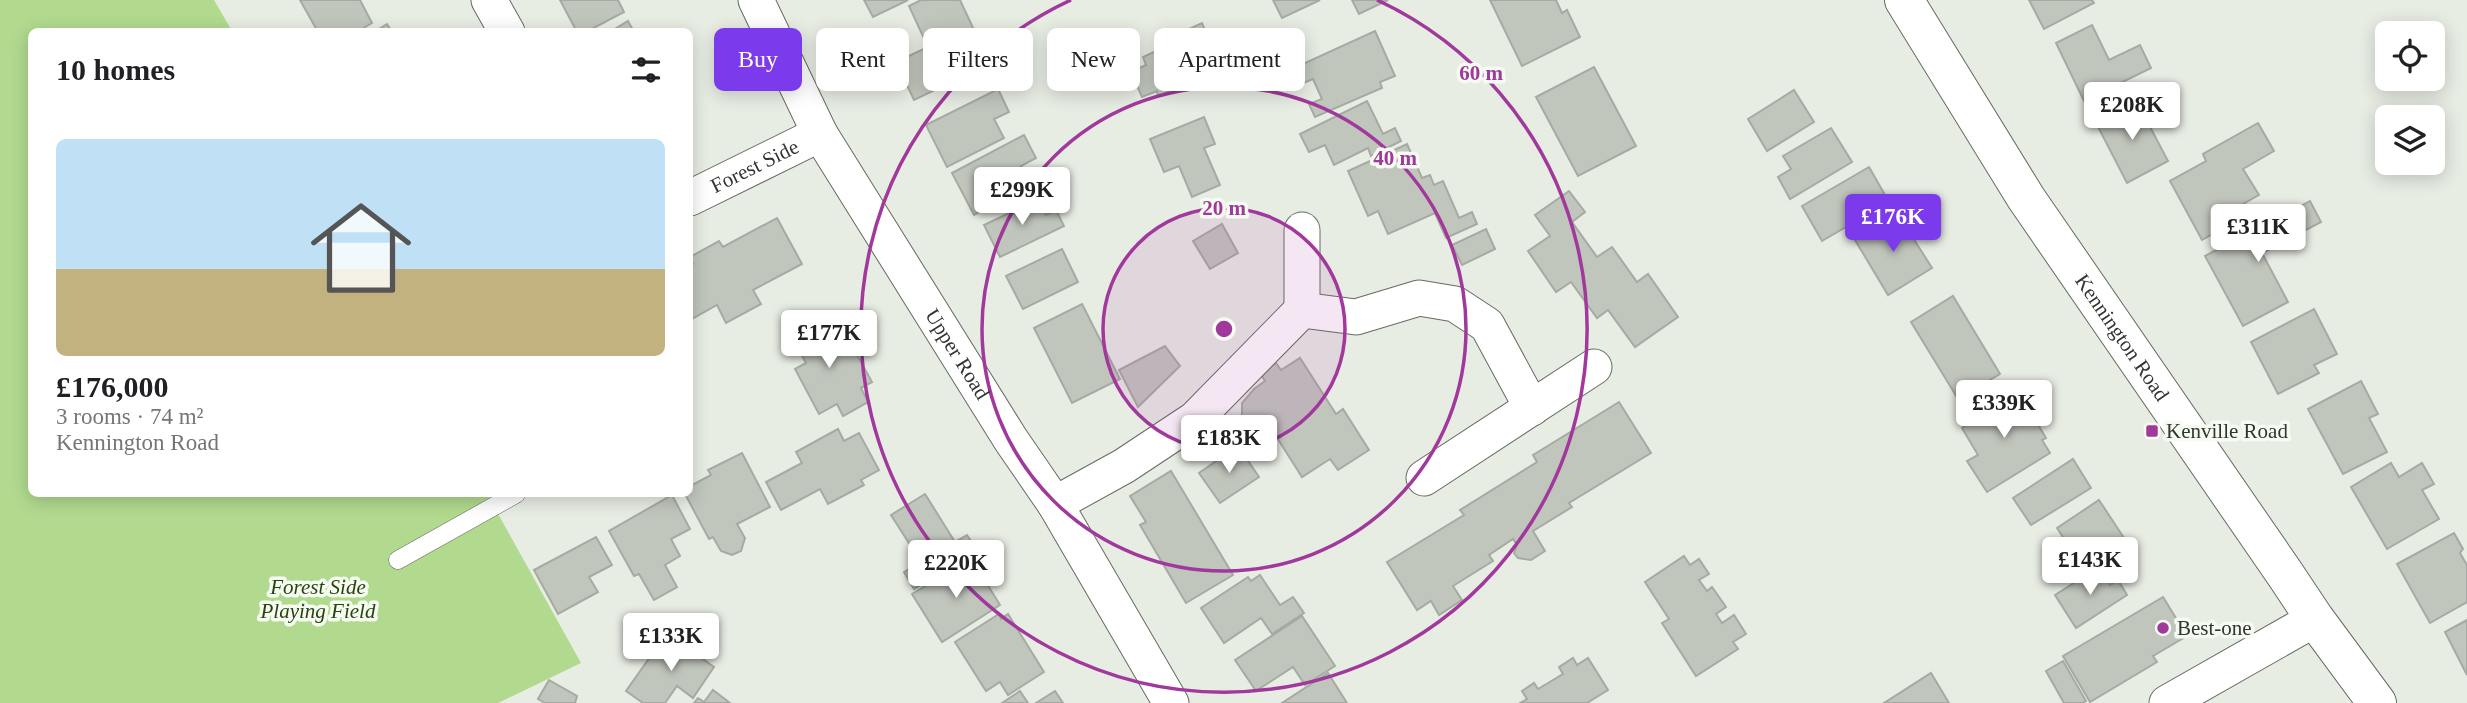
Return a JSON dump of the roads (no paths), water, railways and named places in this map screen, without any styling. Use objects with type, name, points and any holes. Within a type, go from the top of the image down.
[{"type":"street","points":[[489,0],[505,28]]},
{"type":"street","name":"Upper Road","points":[[756,0],[820,134],[1011,440],[1055,504],[1171,703]]},
{"type":"street","name":"Kennington Road","points":[[1905,0],[2025,198],[2286,574],[2315,620],[2377,703]]},
{"type":"street","name":"Forest Side","points":[[693,197],[820,134]]},
{"type":"street","points":[[1055,504],[1124,466],[1195,419],[1302,310],[1302,230]]},
{"type":"street","points":[[1302,310],[1356,317],[1419,298],[1455,304],[1487,325],[1532,408]]},
{"type":"street","points":[[1424,478],[1594,367]]},
{"type":"street","points":[[2167,703],[2315,620]]},
{"type":"lane","points":[[398,560],[511,497]]},
{"type":"place","name":"Kenville Road","points":[[2152,431]]},
{"type":"place","name":"Best-one","points":[[2163,628]]},
{"type":"park label","name":"Forest Side Playing Field","points":[[318,599]]}]
